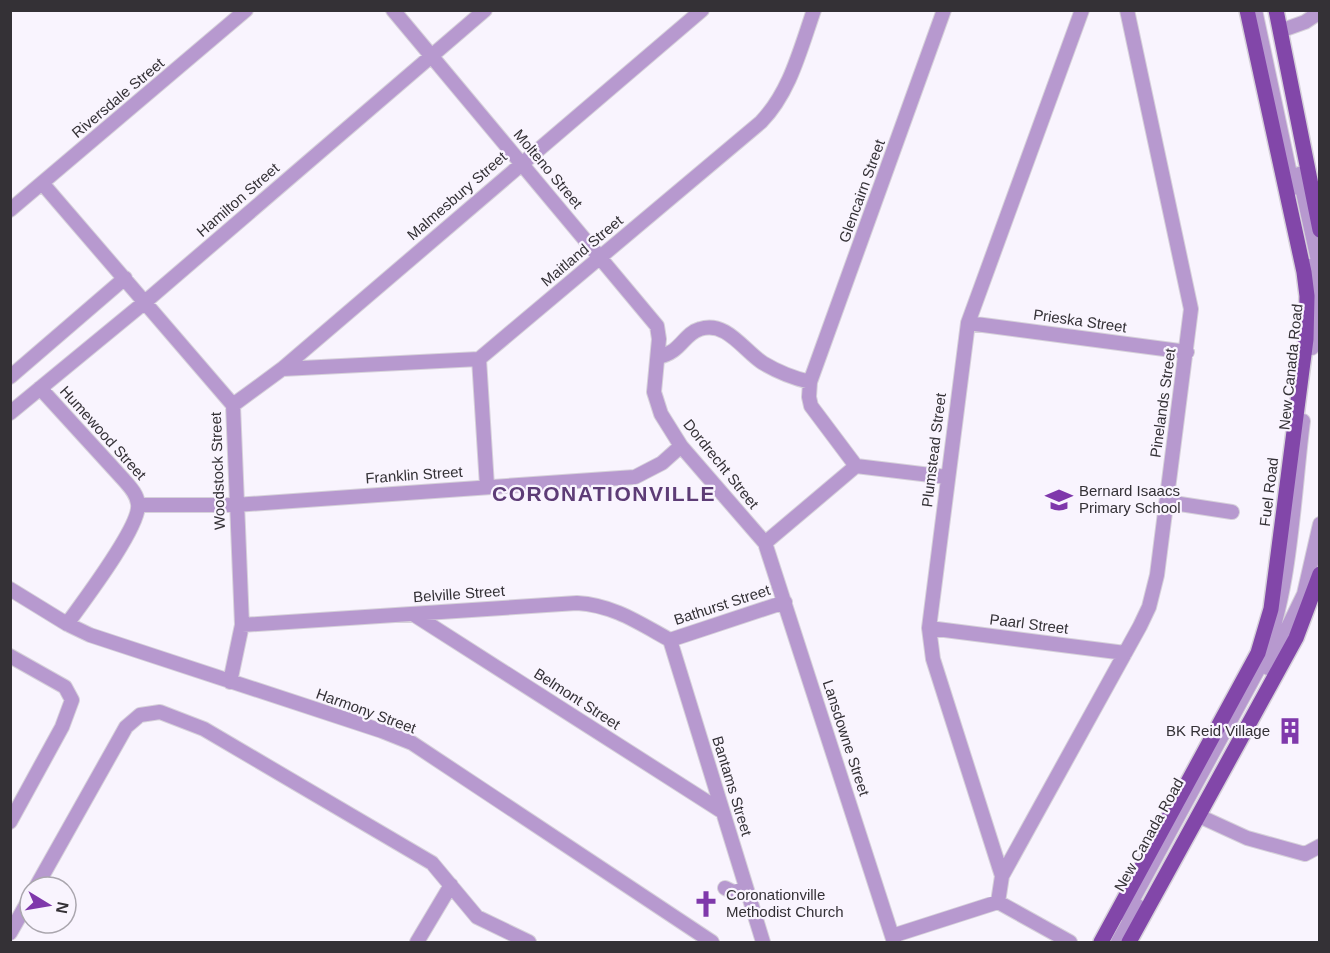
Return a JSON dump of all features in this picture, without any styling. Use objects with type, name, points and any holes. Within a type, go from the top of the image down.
[{"type":"main road","name":"Fuel Road","points":[[1101,942],[1258,653],[1271,609],[1306,339],[1307,296],[1295,224],[1247,10]]},
{"type":"main road","points":[[1276,10],[1320,230]]},
{"type":"main road","points":[[1130,942],[1296,638],[1320,574]]},
{"type":"street","name":"Riversdale Street","points":[[10,210],[246,10]]},
{"type":"street","name":"Molteno Street","points":[[393,10],[657,326],[658,357]]},
{"type":"street","name":"Hamilton Street","points":[[10,413],[145,302],[485,10]]},
{"type":"street","name":"Malmesbury Street","points":[[233,405],[282,369],[702,10]]},
{"type":"street","name":"Maitland Street","points":[[479,359],[776,106],[785,91],[814,10]]},
{"type":"street","name":"Glencairn Street","points":[[810,382],[944,10]]},
{"type":"street","name":"Plumstead Street","points":[[998,902],[1002,876],[933,659],[929,628],[968,323],[1082,10]]},
{"type":"street","name":"Pinelands Street","points":[[1002,876],[1125,653],[1154,594],[1191,309],[1127,10]]},
{"type":"street","name":"New Canada Road","points":[[1109,942],[1259,668],[1272,638],[1279,606],[1314,331],[1314,291],[1255,10]]},
{"type":"street","points":[[1264,10],[1320,270]]},
{"type":"street","points":[[1280,31],[1305,22],[1320,12]]},
{"type":"street","name":"Woodstock Street","points":[[42,183],[233,405],[235,505],[242,624],[230,682]]},
{"type":"street","points":[[10,377],[125,278]]},
{"type":"street","name":"Prieska Street","points":[[968,323],[1187,352]]},
{"type":"street","points":[[658,357],[671,354],[699,329],[714,327],[731,336],[760,361],[781,374],[810,382],[811,406],[856,466],[947,477]]},
{"type":"street","name":"Dordrecht Street","points":[[658,357],[654,392],[661,414],[681,446],[765,543]]},
{"type":"street","points":[[282,369],[479,359],[487,486]]},
{"type":"street","name":"Humewood Street","points":[[40,388],[135,492],[139,505],[130,532],[67,624]]},
{"type":"street","name":"Franklin Street","points":[[139,505],[235,505],[635,477],[662,463],[681,446]]},
{"type":"street","points":[[765,543],[856,466]]},
{"type":"street","points":[[1167,502],[1232,512]]},
{"type":"street","name":"New Canada Road","points":[[1119,942],[1295,615],[1309,578],[1320,524]]},
{"type":"street","name":"Lansdowne Street","points":[[765,543],[893,939]]},
{"type":"street","name":"Harmony Street","points":[[10,589],[67,624],[90,635],[382,731],[412,743],[712,942]]},
{"type":"street","name":"Bathurst Street","points":[[670,640],[785,602]]},
{"type":"street","name":"Belville Street","points":[[242,624],[577,603],[597,604],[614,609],[670,640]]},
{"type":"street","name":"Belmont Street","points":[[413,614],[723,812]]},
{"type":"street","name":"Paarl Street","points":[[929,628],[1125,653]]},
{"type":"street","name":"Bantams Street","points":[[670,640],[763,942]]},
{"type":"street","points":[[10,656],[34,672],[65,687],[72,700],[62,727],[10,822]]},
{"type":"street","points":[[43,875],[126,727],[140,715],[160,712],[204,729],[394,839],[432,863],[477,917],[529,942]]},
{"type":"street","points":[[1198,816],[1247,838],[1279,848],[1305,854],[1320,846]]},
{"type":"street","points":[[417,942],[451,885]]},
{"type":"street","points":[[725,888],[733,892],[746,889]]},
{"type":"street","points":[[893,939],[998,902],[1070,942]]},
{"type":"street","points":[[10,933],[18,919]]},
{"type":"place","name":"Bernard Isaacs Primary School","points":[[1059,500]]},
{"type":"place","name":"BK Reid Village","points":[[1290,731]]},
{"type":"place","name":"Coronationville Methodist Church","points":[[706,904]]},
{"type":"district","name":"CORONATIONVILLE","points":[[604,494]]}]
